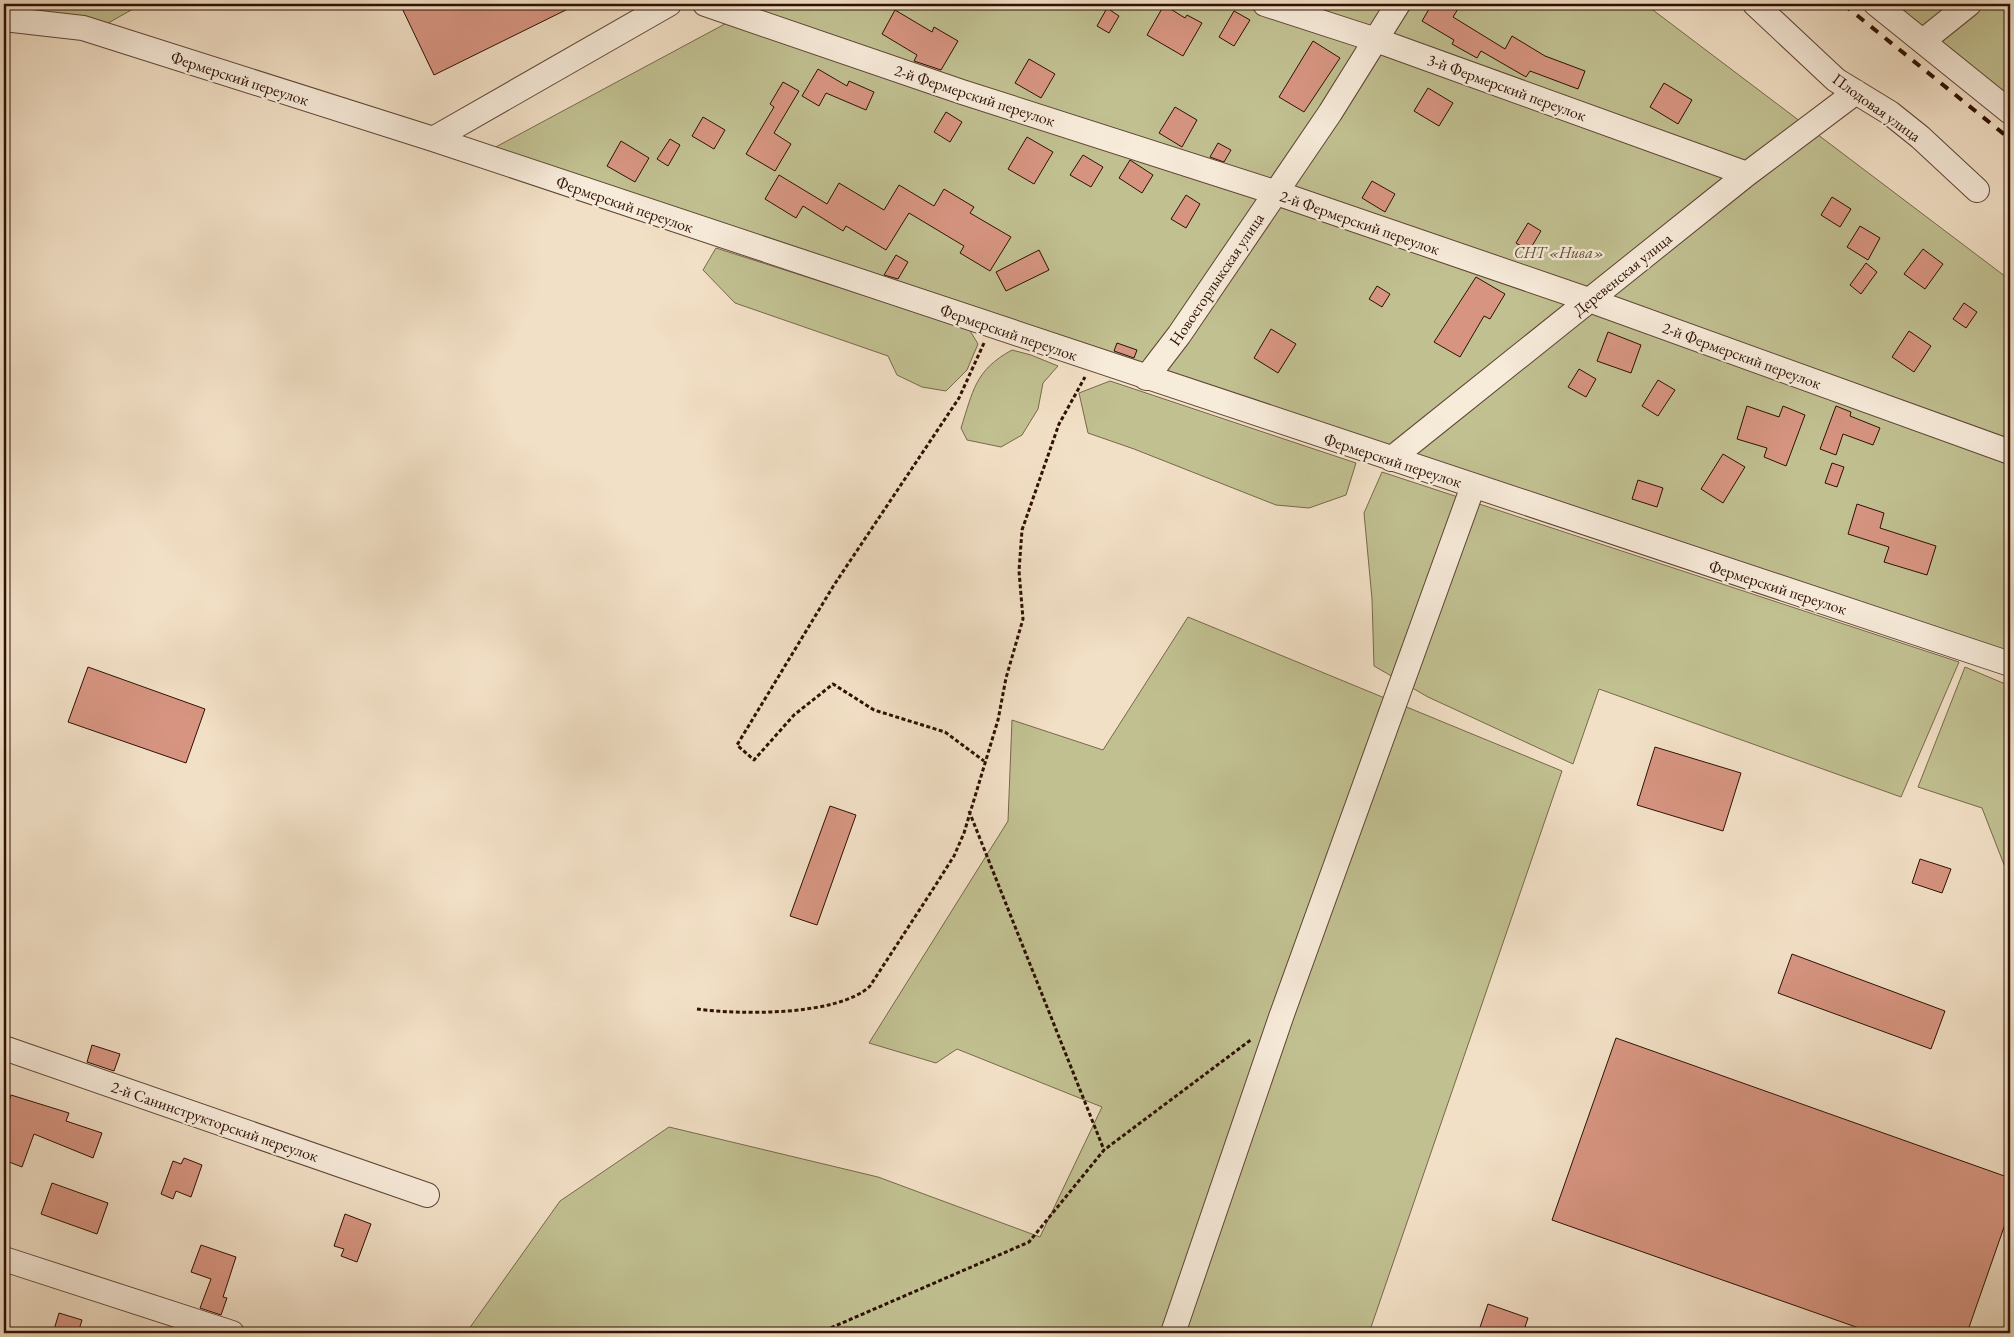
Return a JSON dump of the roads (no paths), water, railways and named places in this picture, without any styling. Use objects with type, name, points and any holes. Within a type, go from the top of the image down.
[{"type":"street","points":[[433,139],[669,4]]},
{"type":"street","name":"2-й Фермерский переулок","points":[[705,4],[962,92],[1274,192],[1589,300],[2010,452]]},
{"type":"street","name":"3-й Фермерский переулок","points":[[1265,4],[1376,40],[1747,174]]},
{"type":"street","name":"Новоегорлыкская улица","points":[[1146,378],[1179,335],[1274,192],[1330,113],[1398,4]]},
{"type":"street","name":"Плодовая улица","points":[[1755,4],[1836,80],[1890,114],[1920,137],[1976,190]]},
{"type":"street","points":[[1876,4],[2010,112]]},
{"type":"street","points":[[1923,41],[1969,4]]},
{"type":"street","name":"Фермерский переулок","points":[[4,19],[83,28],[433,139],[1094,361],[2010,664]]},
{"type":"street","name":"Деревенская улица","points":[[1391,459],[1747,174],[1856,92]]},
{"type":"street","points":[[1173,1333],[1281,1017],[1473,486]]},
{"type":"street","name":"2-й Санинструкторский переулок","points":[[4,1048],[427,1195]]},
{"type":"street","points":[[4,1260],[232,1333]]},
{"type":"railway","points":[[1843,4],[2010,139]]},
{"type":"park label","name":"СНТ «Нива»","points":[[1559,252]]}]
